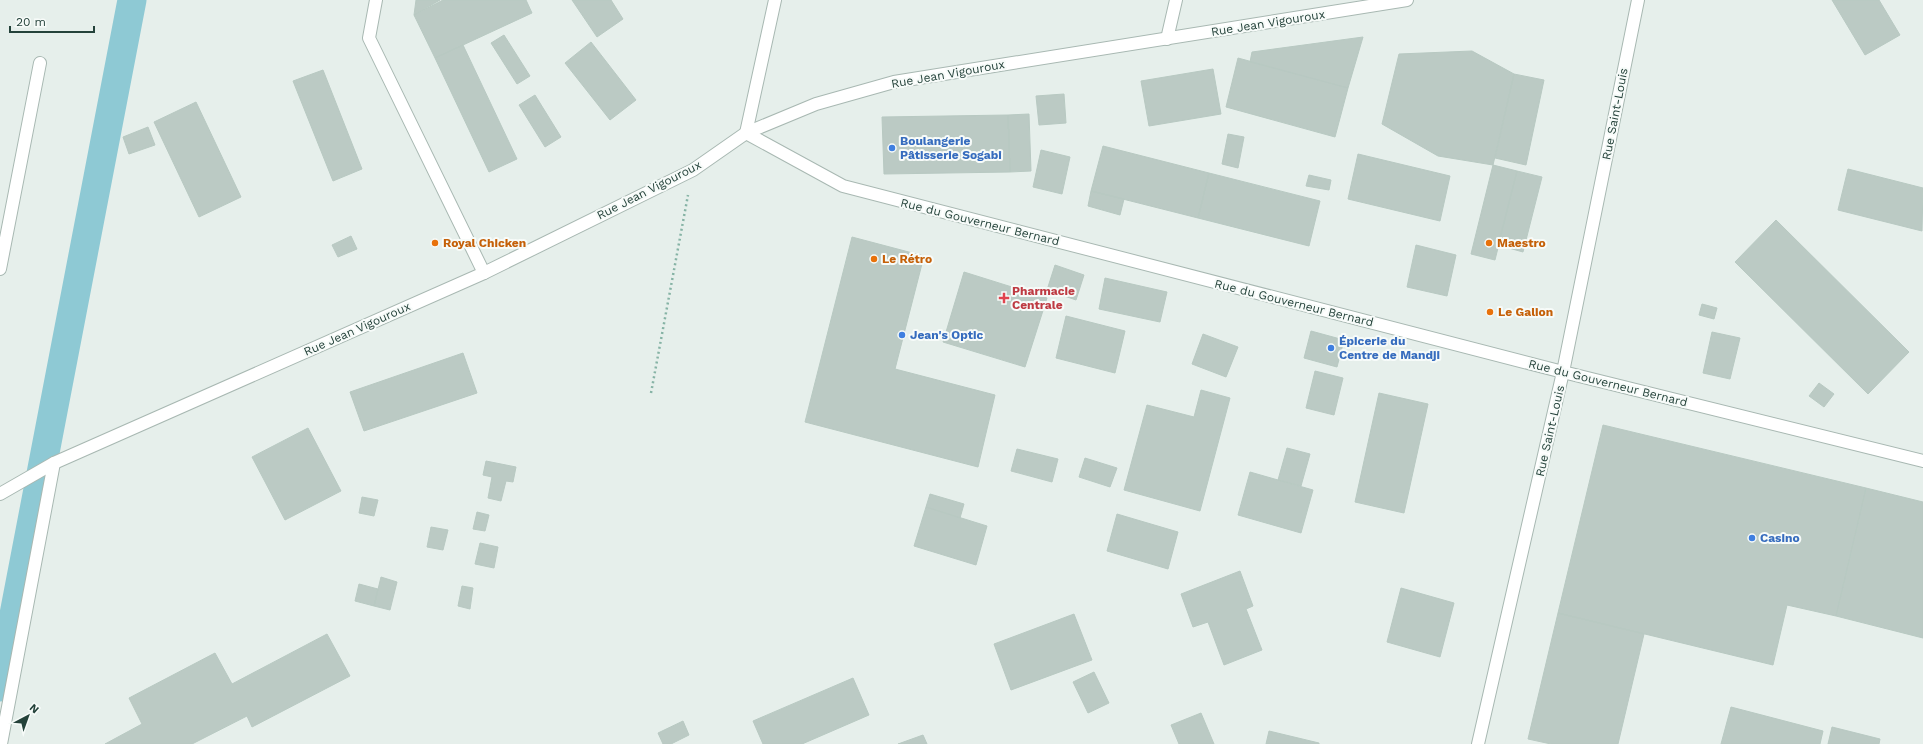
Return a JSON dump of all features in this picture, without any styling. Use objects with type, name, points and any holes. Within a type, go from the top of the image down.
[{"type":"street","points":[[376,0],[369,38],[484,273]]},
{"type":"street","points":[[746,133],[775,0]]},
{"type":"street","points":[[1167,39],[1176,0]]},
{"type":"street","name":"Rue Jean Vigouroux","points":[[0,494],[54,464],[484,273],[693,170],[746,133],[816,104],[894,82],[1407,0]]},
{"type":"street","name":"Rue Saint-Louis","points":[[1478,744],[1563,372],[1638,0]]},
{"type":"street","points":[[0,269],[6,208],[40,64]]},
{"type":"street","name":"Rue du Gouverneur Bernard","points":[[746,133],[843,186],[1563,372],[1923,461]]},
{"type":"street","points":[[1,744],[54,464]]},
{"type":"path","points":[[651,393],[693,170]]},
{"type":"building","points":[[416,0],[440,0],[414,15]]},
{"type":"building","points":[[443,0],[526,0],[532,13],[435,58],[414,15]]},
{"type":"building","points":[[572,0],[611,0],[623,19],[597,37]]},
{"type":"building","points":[[1832,0],[1879,0],[1900,35],[1865,55]]},
{"type":"building","points":[[504,35],[530,76],[517,84],[491,43]]},
{"type":"building","points":[[1363,37],[1348,88],[1250,62],[1252,52]]},
{"type":"building","points":[[591,42],[636,100],[610,120],[565,63]]},
{"type":"building","points":[[463,45],[517,159],[489,172],[435,58]]},
{"type":"building","points":[[1472,51],[1514,74],[1493,165],[1438,156],[1382,124],[1399,54]]},
{"type":"building","points":[[1238,58],[1348,88],[1335,137],[1226,107]]},
{"type":"building","points":[[1213,69],[1221,114],[1149,126],[1141,81]]},
{"type":"building","points":[[323,70],[362,169],[333,181],[293,81]]},
{"type":"building","points":[[1514,74],[1544,80],[1526,165],[1495,158]]},
{"type":"building","points":[[1064,94],[1066,123],[1039,125],[1036,96]]},
{"type":"building","points":[[535,95],[561,137],[545,147],[519,105]]},
{"type":"building","points":[[196,102],[241,197],[199,217],[154,122]]},
{"type":"building","points":[[1029,114],[1031,171],[1010,172],[1008,115]]},
{"type":"building","points":[[1008,115],[1010,172],[884,174],[882,117]]},
{"type":"building","points":[[148,127],[155,145],[129,154],[123,137]]},
{"type":"building","points":[[1228,134],[1244,137],[1238,168],[1222,164]]},
{"type":"building","points":[[1103,146],[1209,173],[1198,218],[1091,191]]},
{"type":"building","points":[[1041,150],[1070,157],[1062,194],[1033,187]]},
{"type":"building","points":[[1358,154],[1450,176],[1440,221],[1348,199]]},
{"type":"building","points":[[1493,165],[1517,171],[1495,260],[1471,254]]},
{"type":"building","points":[[1848,169],[1923,188],[1922,231],[1838,210]]},
{"type":"building","points":[[1517,171],[1542,177],[1523,252],[1498,245]]},
{"type":"building","points":[[1209,173],[1320,201],[1309,246],[1198,218]]},
{"type":"building","points":[[1309,175],[1331,180],[1329,190],[1306,186]]},
{"type":"building","points":[[1091,191],[1124,199],[1120,215],[1088,206]]},
{"type":"building","points":[[1776,220],[1909,352],[1868,394],[1735,262]]},
{"type":"building","points":[[351,236],[357,249],[338,257],[332,245]]},
{"type":"building","points":[[852,237],[924,256],[895,369],[995,395],[978,467],[805,422]]},
{"type":"building","points":[[1416,245],[1456,255],[1447,296],[1407,287]]},
{"type":"building","points":[[1055,265],[1084,275],[1076,300],[1047,290]]},
{"type":"building","points":[[964,272],[1047,298],[1025,367],[943,342]]},
{"type":"building","points":[[1105,278],[1167,292],[1160,322],[1099,309]]},
{"type":"building","points":[[1702,304],[1717,308],[1714,319],[1699,315]]},
{"type":"building","points":[[1066,316],[1125,331],[1115,373],[1056,358]]},
{"type":"building","points":[[1311,331],[1344,340],[1337,367],[1304,358]]},
{"type":"building","points":[[1712,332],[1740,338],[1730,379],[1703,373]]},
{"type":"building","points":[[1203,334],[1238,347],[1226,377],[1192,364]]},
{"type":"building","points":[[463,353],[477,393],[364,431],[350,392]]},
{"type":"building","points":[[1315,371],[1343,378],[1334,415],[1306,408]]},
{"type":"building","points":[[1819,383],[1834,394],[1824,407],[1809,396]]},
{"type":"building","points":[[1201,390],[1230,398],[1200,511],[1124,490],[1147,405],[1194,417]]},
{"type":"building","points":[[1379,393],[1428,404],[1404,513],[1355,502]]},
{"type":"building","points":[[1603,425],[1866,488],[1836,616],[1787,605],[1773,665],[1558,613]]},
{"type":"building","points":[[308,428],[341,491],[285,520],[252,457]]},
{"type":"building","points":[[1287,448],[1310,454],[1301,486],[1278,480]]},
{"type":"building","points":[[1017,449],[1058,459],[1052,482],[1011,471]]},
{"type":"building","points":[[1085,458],[1117,468],[1110,487],[1079,477]]},
{"type":"building","points":[[486,461],[516,467],[513,482],[506,481],[501,501],[488,498],[492,477],[483,475]]},
{"type":"building","points":[[1250,472],[1313,490],[1301,533],[1238,515]]},
{"type":"building","points":[[1866,488],[1923,502],[1923,638],[1836,616]]},
{"type":"building","points":[[930,494],[964,504],[960,518],[926,507]]},
{"type":"building","points":[[362,497],[378,500],[374,516],[359,513]]},
{"type":"building","points":[[926,507],[987,526],[976,565],[914,546]]},
{"type":"building","points":[[477,512],[489,515],[485,531],[473,529]]},
{"type":"building","points":[[1117,514],[1178,532],[1168,569],[1107,551]]},
{"type":"building","points":[[431,527],[448,530],[443,550],[427,547]]},
{"type":"building","points":[[480,543],[498,547],[494,568],[475,564]]},
{"type":"building","points":[[1240,571],[1253,606],[1246,609],[1262,650],[1224,665],[1208,622],[1193,627],[1181,594]]},
{"type":"building","points":[[381,577],[397,582],[390,610],[374,606]]},
{"type":"building","points":[[359,584],[378,589],[374,606],[355,601]]},
{"type":"building","points":[[462,586],[473,588],[470,609],[458,606]]},
{"type":"building","points":[[1401,588],[1454,603],[1440,657],[1387,642]]},
{"type":"building","points":[[1558,613],[1644,634],[1618,744],[1551,744],[1528,739]]},
{"type":"building","points":[[1074,614],[1092,660],[1011,690],[994,644]]},
{"type":"building","points":[[327,634],[350,676],[252,727],[247,716],[192,744],[105,744],[142,724],[129,698],[215,653],[232,684]]},
{"type":"building","points":[[1094,672],[1109,703],[1088,713],[1073,682]]},
{"type":"building","points":[[853,678],[869,715],[802,744],[763,744],[753,721]]},
{"type":"building","points":[[1731,707],[1823,731],[1820,744],[1721,744]]},
{"type":"building","points":[[1201,713],[1214,744],[1179,744],[1171,725]]},
{"type":"building","points":[[683,721],[689,735],[671,744],[663,744],[658,733]]},
{"type":"building","points":[[1832,727],[1880,739],[1879,744],[1828,744]]},
{"type":"building","points":[[1269,731],[1319,743],[1319,744],[1266,744]]},
{"type":"building","points":[[923,735],[927,744],[898,744]]},
{"type":"waterway","points":[[0,687],[132,0]]},
{"type":"place","name":"Boulangerie Pâtisserie Sogabi","points":[[892,148]]},
{"type":"place","name":"Royal Chicken","points":[[435,243]]},
{"type":"place","name":"Maestro","points":[[1489,243]]},
{"type":"place","name":"Le Rétro","points":[[874,259]]},
{"type":"place","name":"Pharmacie Centrale","points":[[1004,298]]},
{"type":"place","name":"Le Galion","points":[[1490,312]]},
{"type":"place","name":"Jean's Optic","points":[[902,335]]},
{"type":"place","name":"Épicerie du Centre de Mandji","points":[[1331,348]]},
{"type":"place","name":"Casino","points":[[1752,538]]}]
